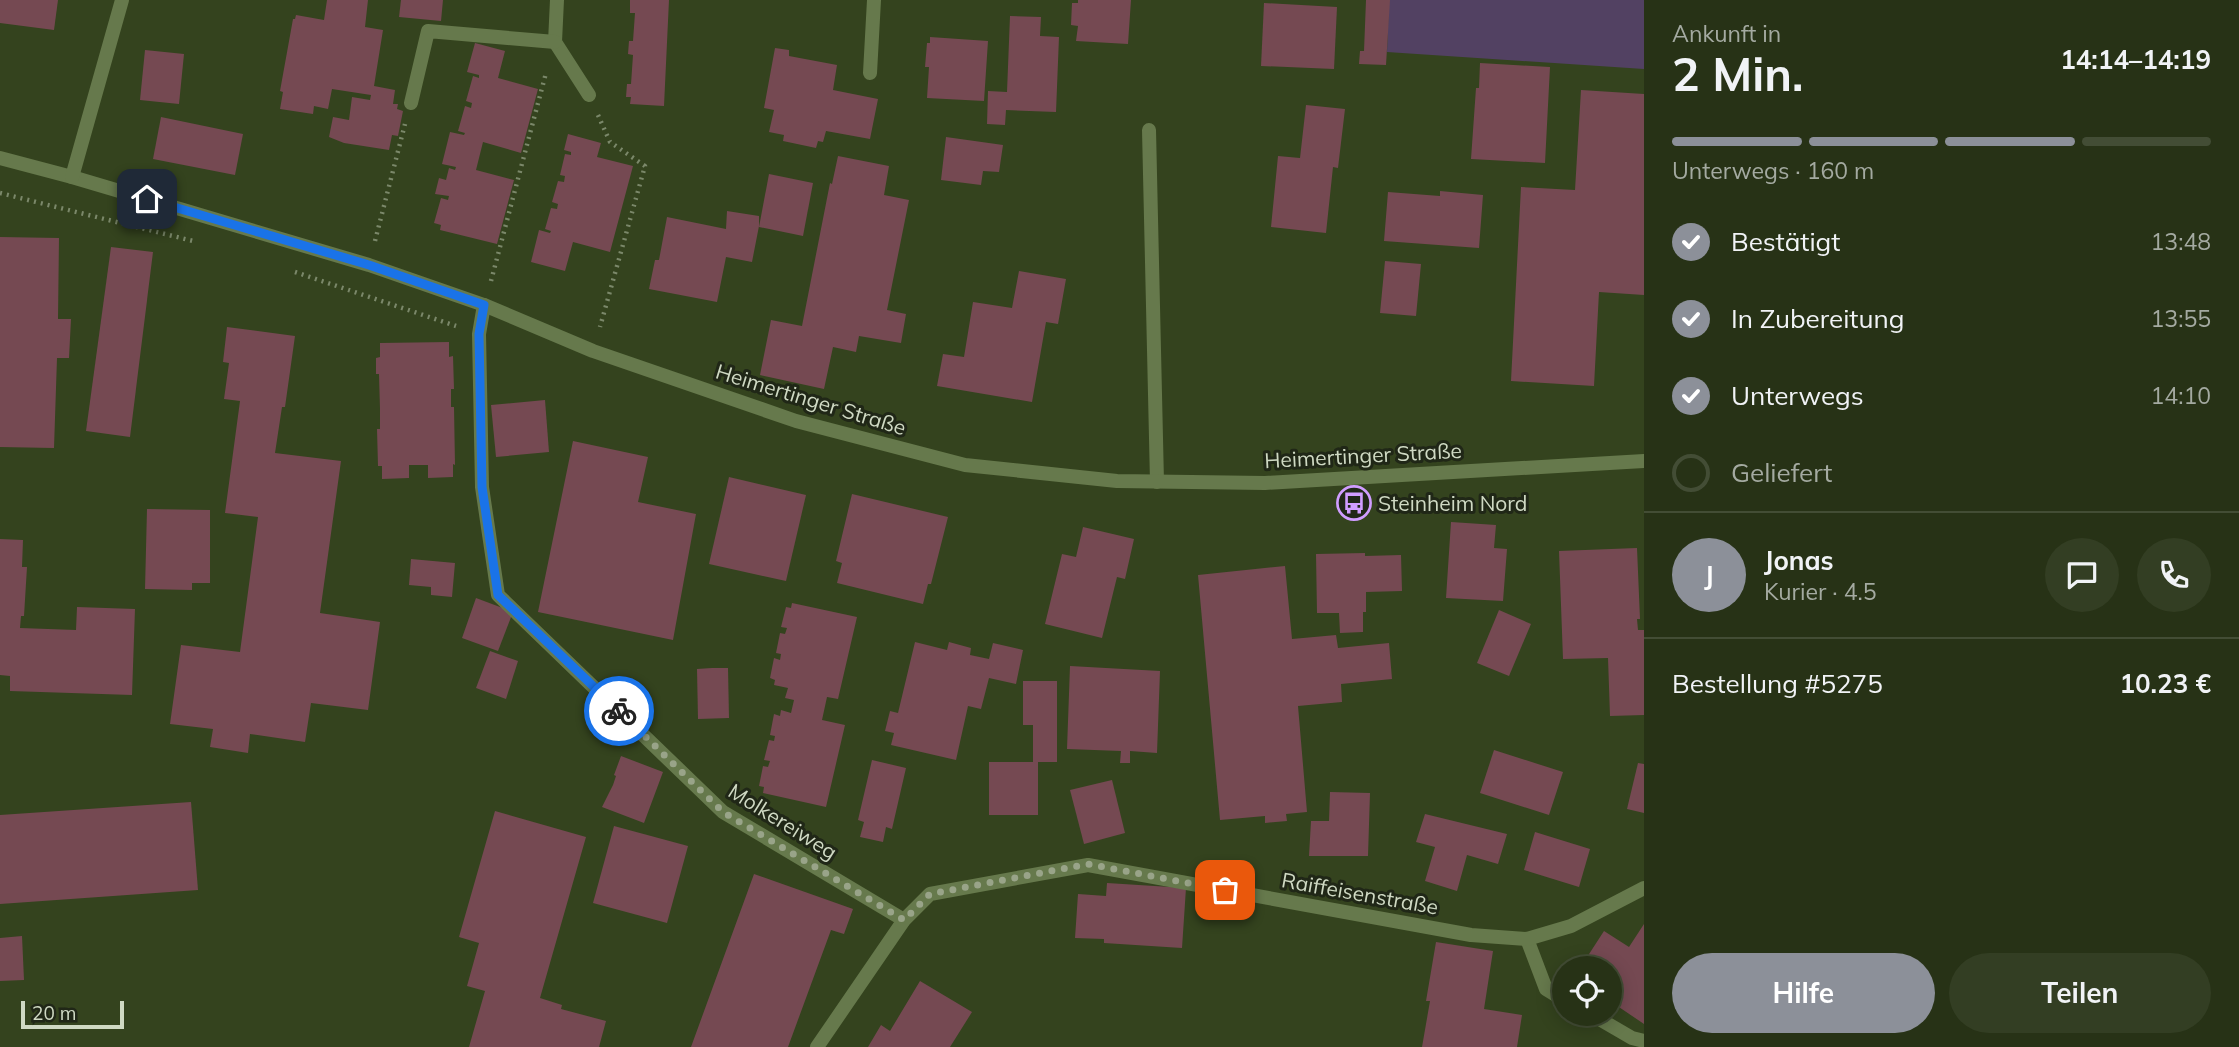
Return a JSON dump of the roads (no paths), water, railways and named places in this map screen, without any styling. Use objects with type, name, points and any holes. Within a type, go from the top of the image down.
[{"type":"street","points":[[72,177],[121,0]]},
{"type":"street","points":[[557,0],[555,42],[589,95]]},
{"type":"street","points":[[870,73],[874,0]]},
{"type":"street","points":[[411,103],[428,31],[555,42]]},
{"type":"street","points":[[1149,130],[1157,482]]},
{"type":"street","name":"Heimertinger Straße","points":[[0,158],[369,265],[484,305],[593,351],[796,421],[965,465],[1117,481],[1265,483],[1644,461]]},
{"type":"street","name":"Molkereiweg","points":[[484,305],[479,334],[482,487],[498,595],[723,812],[904,920]]},
{"type":"street","name":"Raiffeisenstraße","points":[[817,1047],[904,920],[930,894],[1088,864],[1471,935],[1527,939],[1571,926],[1644,888]]},
{"type":"street","points":[[1527,939],[1546,989],[1552,993]]},
{"type":"street","points":[[1611,1026],[1632,1038],[1644,1041]]},
{"type":"place","name":"Steinheim Nord","points":[[1354,503]]}]
